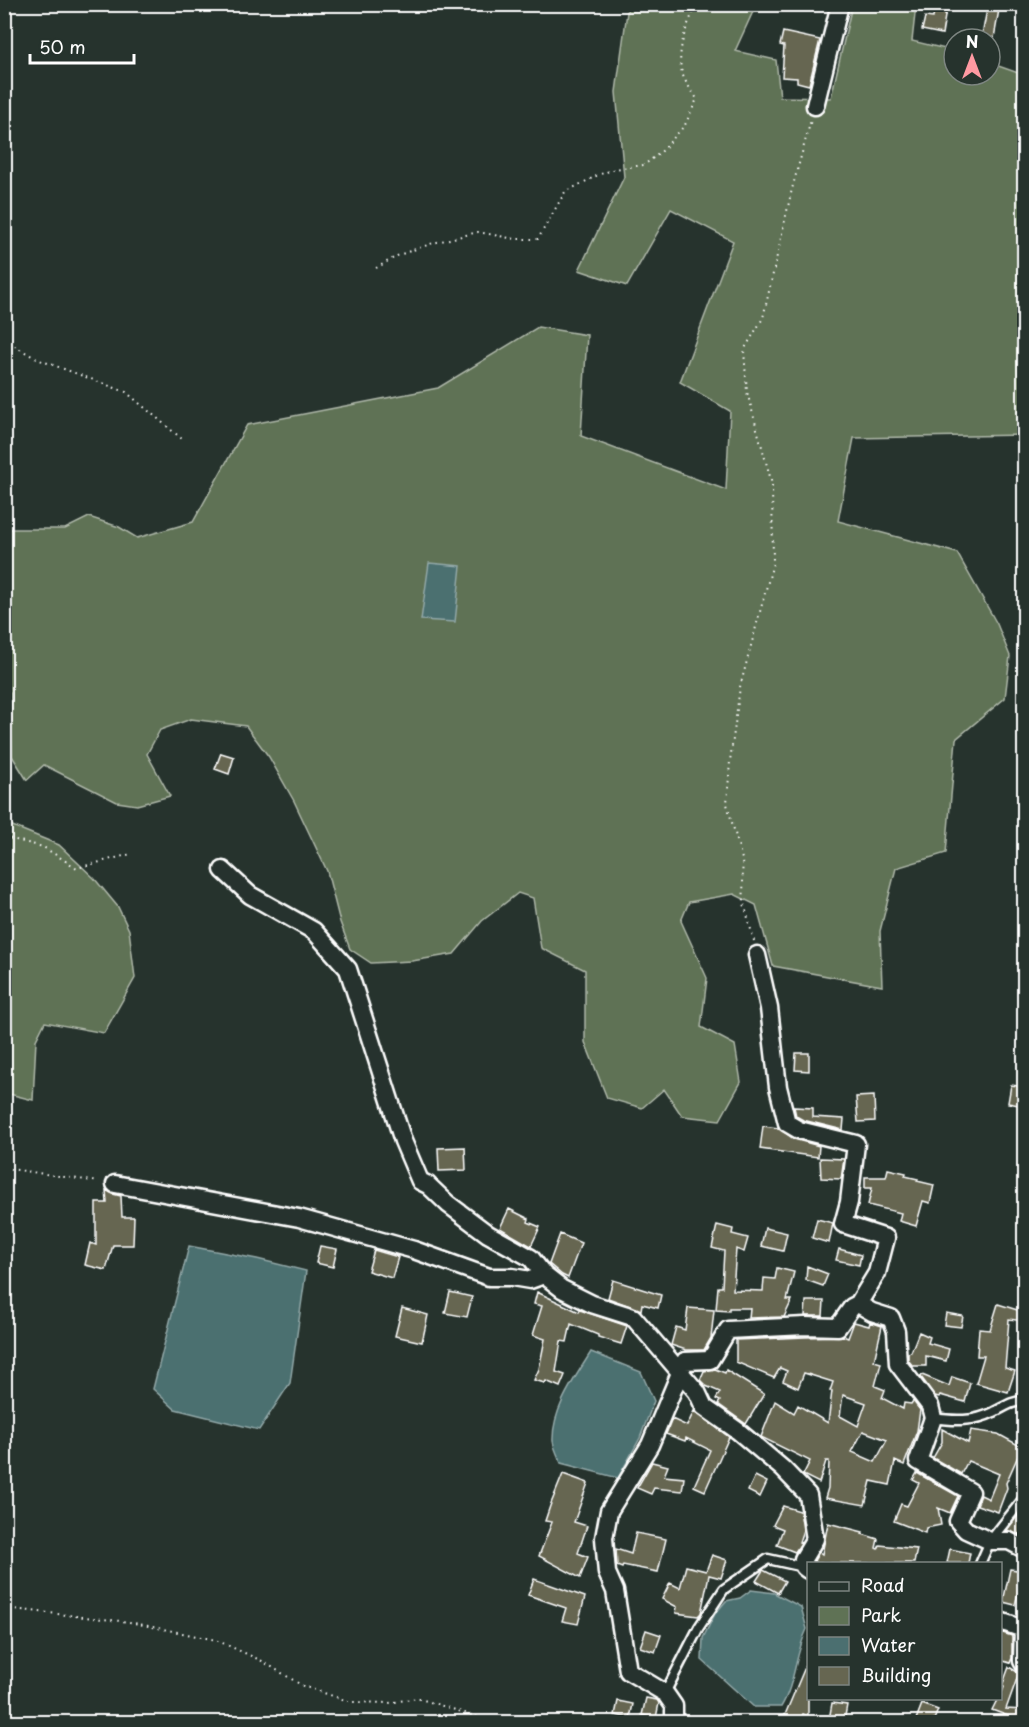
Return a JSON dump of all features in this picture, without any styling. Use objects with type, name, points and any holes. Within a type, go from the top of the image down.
[{"type":"street","points":[[815,106],[840,4]]},
{"type":"street","points":[[223,870],[250,895],[314,931],[348,969],[404,1141],[420,1181],[488,1234],[531,1258],[544,1275],[562,1289],[592,1304],[633,1317],[697,1392],[704,1407],[738,1431],[783,1469],[808,1495],[815,1539],[803,1559],[806,1568]]},
{"type":"street","points":[[674,1722],[674,1706],[665,1693],[628,1671],[615,1591],[607,1574],[604,1538],[609,1510],[651,1445],[685,1361],[710,1360],[728,1330],[805,1326],[838,1327],[852,1307],[858,1304],[877,1274],[886,1238],[843,1224],[849,1202],[856,1144],[799,1130],[787,1124],[778,1087],[769,1008],[757,955]]},
{"type":"street","points":[[115,1184],[299,1218],[414,1250],[489,1277],[530,1280],[544,1275]]},
{"type":"street","points":[[858,1304],[872,1312],[891,1318],[896,1331],[898,1364],[930,1406],[933,1418],[918,1461],[971,1492],[958,1521],[966,1530],[990,1541],[1009,1541],[1024,1549]]},
{"type":"street","points":[[1002,1622],[1023,1629],[1022,1661],[1024,1664]]},
{"type":"lane","points":[[933,1418],[960,1422],[992,1413],[1013,1401],[1024,1401]]},
{"type":"lane","points":[[980,1562],[990,1541],[1024,1498]]},
{"type":"lane","points":[[665,1693],[699,1627],[724,1589],[768,1559],[806,1568]]},
{"type":"path","points":[[376,267],[399,255],[433,243],[478,232],[538,239],[565,192],[615,169],[644,165],[661,152],[685,125],[697,99],[683,77],[680,54],[686,27],[693,13],[685,4]]},
{"type":"path","points":[[757,955],[744,903],[742,859],[728,804],[730,762],[740,687],[772,563],[772,484],[747,392],[744,350],[763,318],[792,189],[815,106]]},
{"type":"path","points":[[4,340],[37,359],[126,392],[182,439]]},
{"type":"path","points":[[4,837],[43,847],[77,868],[132,854]]},
{"type":"path","points":[[4,1168],[115,1184]]},
{"type":"path","points":[[4,1608],[129,1622],[216,1640],[262,1661],[303,1686],[351,1702],[388,1703],[417,1698],[488,1722]]},
{"type":"green space","points":[[628,5],[756,5],[735,51],[776,60],[780,97],[831,98],[852,5],[916,5],[912,41],[942,48],[942,87],[1002,87],[1002,67],[1024,75],[1024,435],[854,438],[838,521],[957,553],[997,624],[1010,656],[1005,698],[956,739],[946,853],[896,868],[880,931],[882,986],[773,966],[756,905],[734,894],[689,902],[681,921],[707,978],[701,1027],[735,1045],[741,1082],[720,1120],[682,1116],[664,1089],[642,1108],[607,1098],[585,1042],[585,970],[541,948],[533,898],[518,893],[482,921],[454,954],[412,961],[371,963],[350,949],[340,922],[327,871],[294,801],[269,757],[246,726],[191,719],[160,730],[147,754],[170,796],[137,805],[117,802],[44,765],[27,780],[12,756],[10,692],[5,691],[5,529],[65,529],[89,517],[119,527],[137,538],[193,522],[247,425],[438,388],[538,327],[587,335],[581,436],[726,490],[730,411],[680,382],[733,241],[671,209],[627,286],[579,270],[624,177],[616,92]]},
{"type":"green space","points":[[5,823],[59,845],[94,878],[118,907],[129,930],[135,978],[104,1033],[45,1022],[36,1040],[33,1100],[5,1093]]},
{"type":"water","points":[[429,563],[461,566],[455,622],[421,620]]},
{"type":"water","points":[[189,1246],[306,1271],[290,1383],[259,1430],[175,1409],[153,1389]]},
{"type":"water","points":[[591,1352],[641,1372],[654,1401],[640,1438],[618,1478],[561,1463],[553,1441],[560,1406]]},
{"type":"water","points":[[751,1590],[774,1593],[801,1607],[807,1629],[786,1698],[781,1707],[754,1707],[702,1660],[703,1638],[715,1614],[726,1601],[740,1598]]},
{"type":"building","points":[[935,4],[947,4],[942,34],[922,30],[925,17],[933,18]]},
{"type":"building","points":[[988,4],[1000,4],[996,27],[984,27]]},
{"type":"building","points":[[783,32],[820,40],[809,85],[797,82],[797,78],[782,77],[784,46],[780,45]]},
{"type":"building","points":[[221,753],[234,757],[229,774],[215,769]]},
{"type":"building","points":[[796,1053],[809,1053],[809,1071],[795,1070]]},
{"type":"building","points":[[1011,1085],[1024,1087],[1024,1106],[1008,1103]]},
{"type":"building","points":[[874,1096],[875,1121],[858,1122],[856,1097]]},
{"type":"building","points":[[794,1107],[813,1108],[813,1117],[844,1119],[843,1130],[803,1120],[796,1116]]},
{"type":"building","points":[[763,1126],[778,1128],[794,1139],[819,1146],[818,1157],[760,1149]]},
{"type":"building","points":[[465,1147],[466,1170],[439,1171],[438,1148]]},
{"type":"building","points":[[820,1158],[844,1159],[841,1179],[821,1178]]},
{"type":"building","points":[[888,1169],[906,1173],[905,1176],[934,1185],[930,1203],[923,1201],[916,1226],[899,1221],[901,1213],[868,1205],[872,1188],[865,1188],[865,1177],[886,1177]]},
{"type":"building","points":[[106,1190],[121,1196],[122,1217],[134,1217],[133,1245],[113,1245],[106,1270],[85,1265],[90,1243],[96,1245],[96,1203],[107,1203]]},
{"type":"building","points":[[509,1209],[540,1227],[531,1246],[500,1228]]},
{"type":"building","points":[[817,1219],[833,1223],[829,1243],[812,1238]]},
{"type":"building","points":[[717,1225],[733,1229],[732,1234],[748,1238],[744,1252],[736,1249],[733,1290],[763,1291],[764,1278],[775,1279],[777,1268],[794,1272],[787,1300],[792,1300],[784,1317],[749,1318],[750,1308],[716,1310],[718,1287],[722,1287],[724,1251],[712,1248]]},
{"type":"building","points":[[765,1228],[787,1233],[783,1251],[761,1246]]},
{"type":"building","points":[[560,1234],[581,1243],[568,1278],[549,1264]]},
{"type":"building","points":[[320,1246],[337,1249],[333,1267],[316,1263]]},
{"type":"building","points":[[839,1249],[861,1255],[859,1265],[836,1260]]},
{"type":"building","points":[[374,1250],[398,1257],[392,1278],[368,1271]]},
{"type":"building","points":[[807,1266],[828,1274],[823,1286],[806,1280]]},
{"type":"building","points":[[613,1280],[661,1295],[658,1308],[642,1304],[641,1310],[608,1298]]},
{"type":"building","points":[[450,1292],[472,1297],[467,1317],[445,1313]]},
{"type":"building","points":[[537,1292],[579,1312],[580,1310],[627,1326],[621,1344],[598,1337],[598,1335],[571,1324],[567,1342],[561,1341],[556,1372],[565,1375],[560,1387],[546,1381],[545,1383],[534,1380],[539,1369],[545,1339],[533,1335],[542,1306],[534,1304]]},
{"type":"building","points":[[806,1301],[824,1301],[823,1316],[805,1316]]},
{"type":"building","points":[[998,1304],[1024,1312],[1024,1321],[1009,1319],[1005,1368],[1015,1371],[1008,1392],[976,1383],[984,1356],[977,1356],[979,1329],[990,1330]]},
{"type":"building","points":[[402,1308],[428,1315],[422,1342],[395,1336]]},
{"type":"building","points":[[688,1308],[714,1310],[711,1338],[704,1350],[686,1350],[671,1345],[676,1327],[685,1330]]},
{"type":"building","points":[[946,1313],[963,1316],[961,1327],[944,1325]]},
{"type":"building","points":[[854,1322],[869,1326],[870,1322],[882,1326],[874,1361],[881,1363],[875,1386],[885,1390],[882,1398],[903,1409],[904,1403],[911,1404],[913,1401],[920,1410],[917,1431],[904,1465],[895,1461],[890,1485],[871,1481],[865,1505],[825,1498],[828,1488],[829,1461],[826,1461],[819,1483],[803,1475],[810,1461],[761,1437],[775,1401],[794,1413],[798,1405],[828,1423],[832,1391],[830,1391],[833,1382],[804,1373],[798,1388],[783,1381],[787,1371],[780,1368],[774,1378],[736,1362],[736,1340],[843,1336],[848,1338]],"holes":[[[843,1395],[866,1403],[858,1426],[840,1416]],[[863,1431],[887,1440],[875,1462],[852,1452]]]},
{"type":"building","points":[[919,1332],[930,1337],[928,1343],[949,1349],[946,1361],[926,1356],[926,1366],[913,1366],[908,1360],[908,1353],[911,1352]]},
{"type":"building","points":[[715,1369],[725,1373],[726,1370],[764,1394],[746,1424],[718,1404],[720,1401],[716,1399],[720,1392],[706,1386],[700,1380],[704,1371]]},
{"type":"building","points":[[922,1375],[949,1386],[952,1377],[970,1383],[965,1402],[940,1395],[935,1396],[921,1377]]},
{"type":"building","points":[[694,1411],[729,1437],[705,1491],[694,1486],[710,1450],[686,1438],[685,1441],[666,1434],[672,1419],[687,1426]]},
{"type":"building","points":[[942,1429],[968,1443],[971,1430],[998,1434],[1022,1447],[1006,1483],[1007,1488],[998,1512],[977,1505],[981,1495],[989,1499],[999,1474],[968,1461],[961,1474],[933,1458],[942,1442]]},
{"type":"building","points":[[652,1462],[668,1466],[664,1476],[684,1478],[682,1491],[654,1488],[651,1494],[637,1488]]},
{"type":"building","points":[[917,1473],[958,1496],[950,1513],[938,1508],[941,1525],[926,1528],[925,1533],[894,1521],[901,1504],[907,1506],[919,1483],[913,1480]]},
{"type":"building","points":[[563,1474],[588,1483],[574,1522],[587,1526],[578,1553],[588,1557],[580,1578],[539,1556],[552,1522],[545,1521]]},
{"type":"building","points":[[755,1476],[767,1482],[760,1497],[748,1491]]},
{"type":"building","points":[[783,1506],[800,1511],[803,1530],[799,1542],[801,1543],[795,1552],[777,1545],[783,1529],[773,1525]]},
{"type":"building","points":[[1020,1513],[1024,1514],[1024,1522],[1019,1535],[1007,1530]]},
{"type":"building","points":[[828,1523],[863,1532],[862,1534],[878,1539],[876,1548],[878,1549],[880,1545],[917,1549],[914,1562],[814,1561],[819,1552],[822,1554]]},
{"type":"building","points":[[636,1533],[666,1539],[658,1572],[623,1565],[622,1568],[617,1566],[616,1549],[631,1554]]},
{"type":"building","points":[[950,1549],[970,1553],[968,1562],[947,1562]]},
{"type":"building","points":[[712,1555],[727,1560],[721,1578],[709,1575],[701,1613],[698,1616],[676,1613],[677,1607],[662,1599],[670,1583],[680,1588],[686,1566],[706,1571]]},
{"type":"building","points":[[1010,1569],[1024,1571],[1024,1583],[1021,1582],[1015,1605],[1003,1602]]},
{"type":"building","points":[[763,1570],[785,1581],[778,1593],[756,1581]]},
{"type":"building","points":[[534,1579],[585,1597],[578,1624],[562,1621],[566,1608],[528,1595]]},
{"type":"building","points":[[646,1630],[661,1635],[655,1652],[640,1647]]},
{"type":"building","points":[[1002,1633],[1012,1636],[1010,1663],[1002,1661]]},
{"type":"building","points":[[807,1662],[808,1716],[803,1714],[799,1722],[782,1722]]},
{"type":"building","points":[[1009,1667],[1019,1673],[1006,1709],[1024,1710],[1024,1722],[992,1710],[997,1700],[1002,1700],[1004,1687],[1002,1686]]},
{"type":"building","points":[[646,1698],[657,1700],[659,1703],[656,1718],[642,1715]]},
{"type":"building","points":[[618,1701],[633,1704],[630,1718],[615,1715]]},
{"type":"building","points":[[832,1703],[847,1705],[844,1722],[829,1720]]},
{"type":"building","points":[[922,1704],[938,1710],[933,1722],[915,1722]]}]
